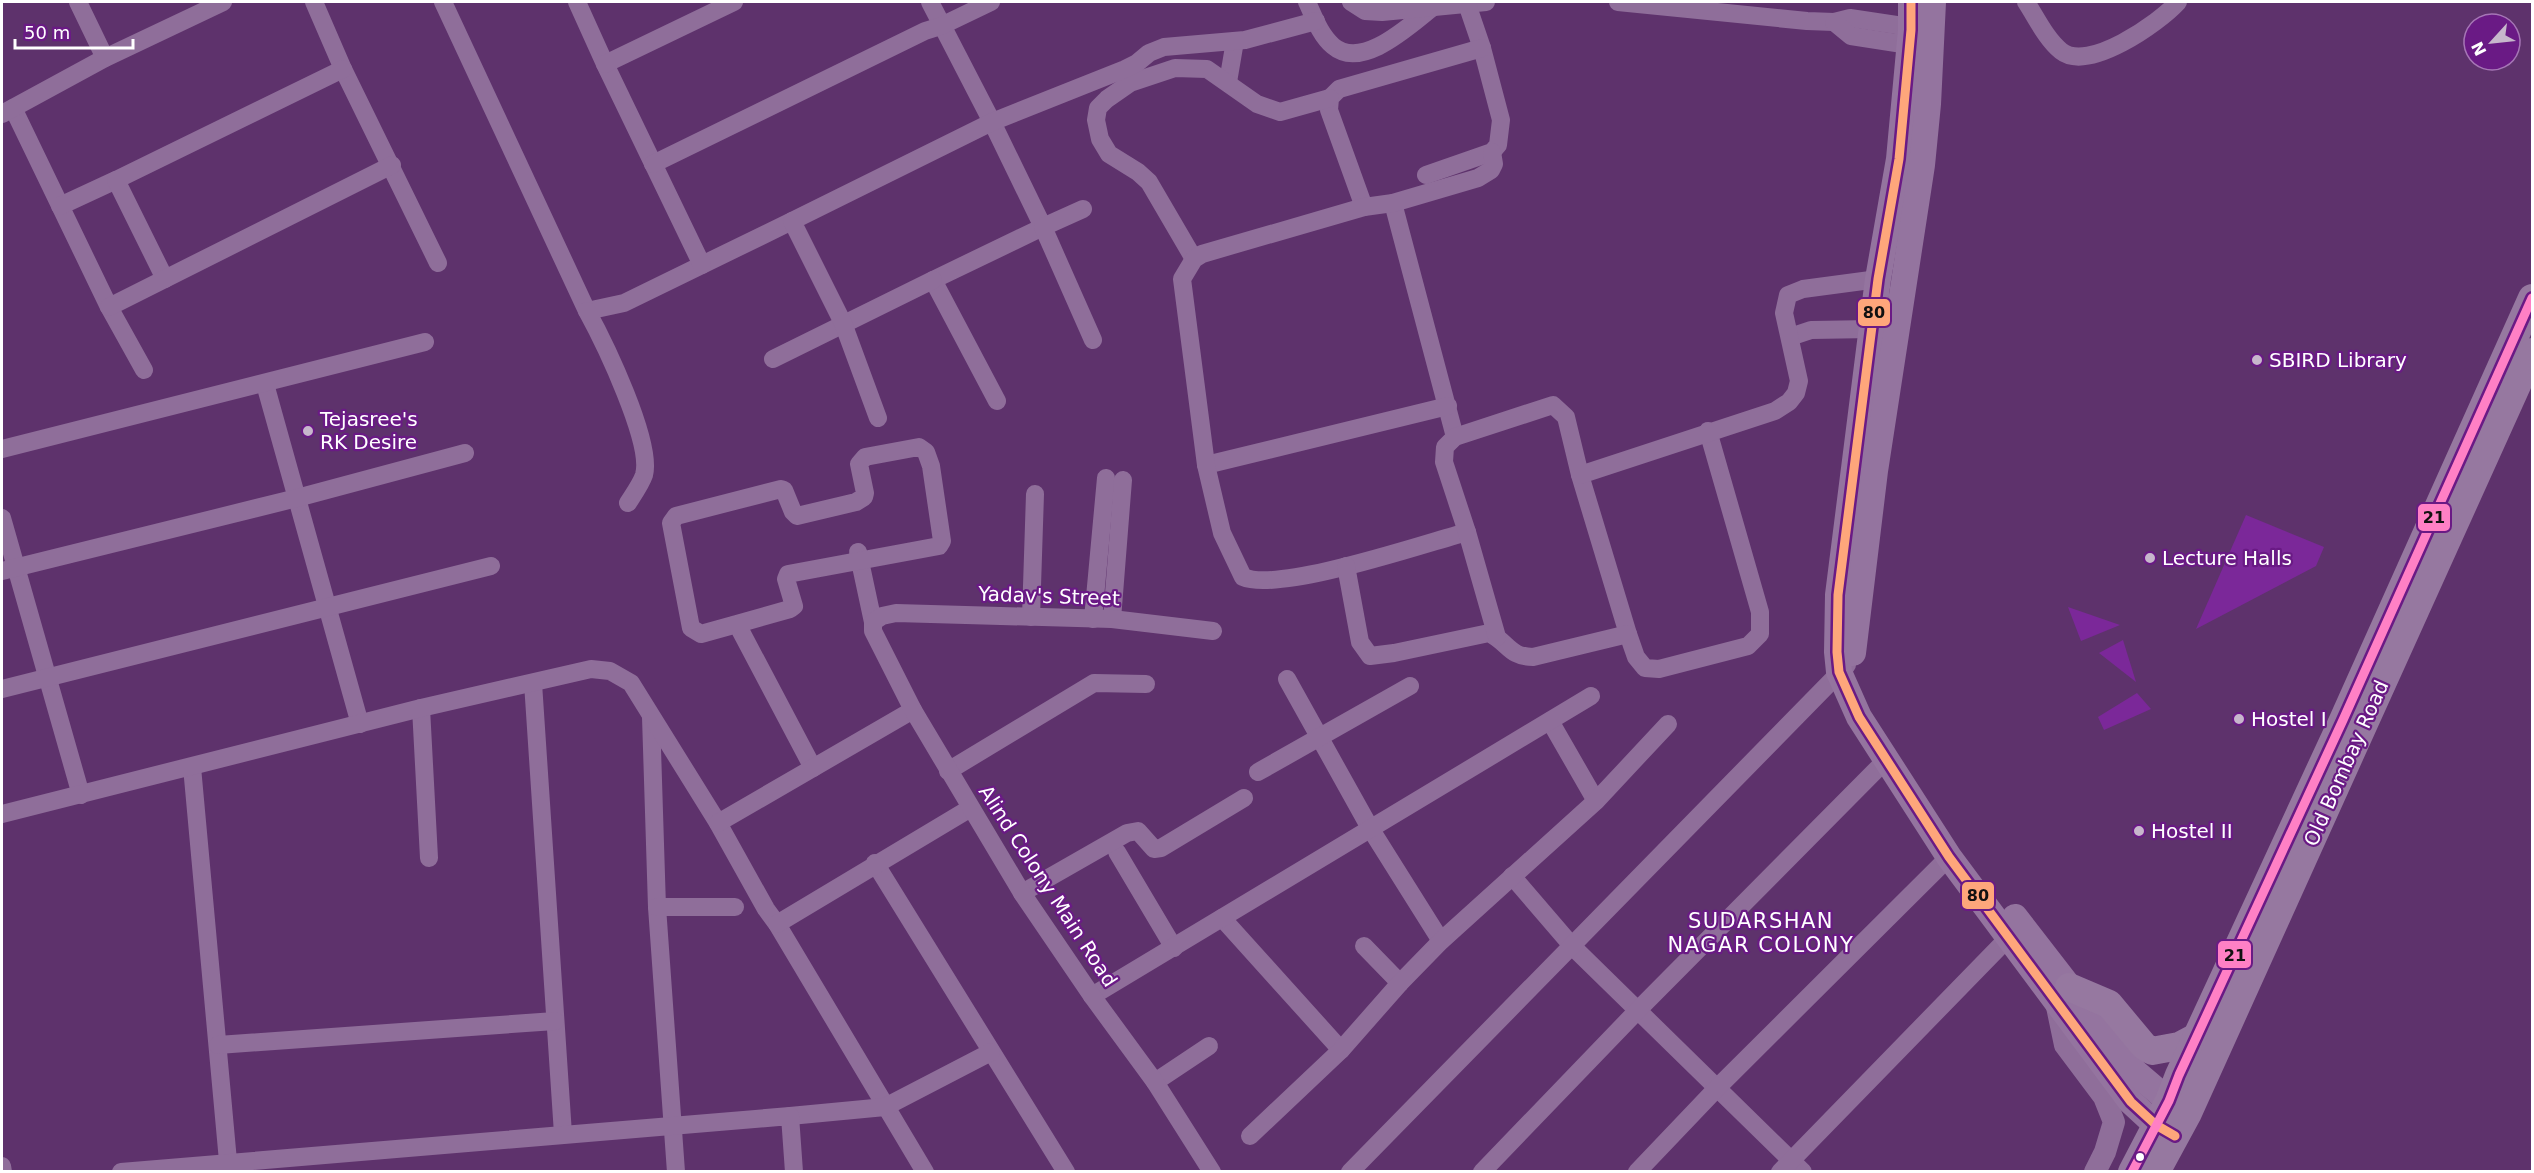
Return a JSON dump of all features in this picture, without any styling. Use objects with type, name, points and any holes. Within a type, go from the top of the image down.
[{"type":"main road","points":[[1911,2],[1918,34],[1922,165],[1851,572],[1838,595],[1837,652],[1864,688],[1882,725],[2063,994],[2109,1004],[2144,1046],[2152,1051],[2179,1046],[2196,1037]]},
{"type":"main road","points":[[1851,572],[1878,279],[1918,34],[1933,2]]},
{"type":"main road","name":"Old Bombay Road","points":[[2156,1172],[2196,1037],[2343,720],[2532,298]]},
{"type":"main road","name":"Old Bombay Road","points":[[2132,1172],[2172,1119],[2532,352]]},
{"type":"main road","points":[[1847,665],[1859,717],[1949,857],[2009,937],[2135,1072],[2172,1119]]},
{"type":"street","points":[[78,2],[105,57]]},
{"type":"street","points":[[144,370],[109,307],[60,206],[7,111],[105,57],[223,2]]},
{"type":"street","points":[[314,2],[343,69],[438,263]]},
{"type":"street","points":[[443,2],[587,311],[636,424],[645,455],[644,476],[628,503]]},
{"type":"street","points":[[578,2],[605,64],[702,265]]},
{"type":"street","points":[[605,64],[734,2]]},
{"type":"street","points":[[930,2],[1043,227],[1093,340]]},
{"type":"street","points":[[653,164],[925,31],[941,26],[991,2]]},
{"type":"street","points":[[1307,2],[1324,36],[1335,48],[1353,53],[1372,50],[1393,39],[1432,8]]},
{"type":"street","points":[[1351,2],[1365,10],[1382,12],[1486,2]]},
{"type":"street","points":[[1618,2],[1834,22],[1851,36],[1918,34]]},
{"type":"street","points":[[2026,2],[2050,40],[2061,52],[2082,58],[2110,48],[2138,33],[2169,12],[2178,2]]},
{"type":"street","points":[[1426,175],[1492,153],[1498,145],[1501,120],[1482,48],[1467,4]]},
{"type":"street","points":[[587,311],[624,303],[992,122],[1125,69],[1149,53],[1164,47],[1267,36],[1316,21]]},
{"type":"street","points":[[1228,82],[1235,41]]},
{"type":"street","points":[[1199,69],[1207,43]]},
{"type":"street","points":[[1194,259],[1149,182],[1138,172],[1109,154],[1100,139],[1096,120],[1098,108],[1107,99],[1130,83],[1155,73],[1175,68],[1207,69],[1257,104],[1280,112],[1330,98],[1340,89],[1482,48]]},
{"type":"street","points":[[60,206],[343,69]]},
{"type":"street","points":[[1330,98],[1329,110],[1364,207]]},
{"type":"street","points":[[1467,532],[1346,566],[1275,579],[1254,581],[1243,577],[1222,533],[1206,465],[1182,279],[1194,259],[1202,254],[1364,207],[1393,203],[1486,174],[1494,164],[1492,153]]},
{"type":"street","points":[[109,307],[392,165]]},
{"type":"street","points":[[116,180],[165,279]]},
{"type":"street","points":[[1393,203],[1455,437]]},
{"type":"street","points":[[773,359],[843,323],[1083,209]]},
{"type":"street","points":[[792,221],[843,323],[878,418]]},
{"type":"street","points":[[1580,475],[1708,431],[1775,411],[1789,402],[1796,393],[1799,381],[1784,313],[1788,295],[1803,289],[1878,279]]},
{"type":"street","points":[[933,280],[997,401]]},
{"type":"street","points":[[1790,337],[1811,330],[1872,329]]},
{"type":"street","points":[[2,448],[265,384],[425,342]]},
{"type":"street","points":[[265,384],[360,724]]},
{"type":"street","points":[[1497,636],[1467,532],[1443,462],[1445,447],[1455,437],[1553,405],[1566,417],[1580,475],[1636,657],[1645,668],[1659,669],[1748,646],[1760,634],[1760,612],[1708,431]]},
{"type":"street","points":[[1206,465],[1448,406]]},
{"type":"street","points":[[919,447],[926,452],[931,466],[942,541],[939,546],[859,557],[788,574],[786,579],[794,606],[737,624],[701,634],[691,628],[671,523],[676,516],[781,489],[784,490],[793,513],[797,516],[856,502],[864,497],[865,493],[860,460],[865,457],[919,447]]},
{"type":"street","points":[[9,569],[297,498],[465,453]]},
{"type":"street","points":[[1102,619],[1114,479]]},
{"type":"street","points":[[1031,617],[1035,494]]},
{"type":"street","points":[[2,518],[9,569],[47,678],[81,795]]},
{"type":"street","name":"Alind Colony Main Road","points":[[859,557],[877,619],[873,631],[913,710],[969,809],[1022,893],[1092,996],[1155,1082],[1212,1172]]},
{"type":"street","points":[[2,689],[491,566]]},
{"type":"street","points":[[1346,566],[1360,642],[1370,656],[1489,633],[1497,636],[1512,652],[1522,657],[1533,657],[1628,634]]},
{"type":"street","name":"Yadav's Street","points":[[877,619],[896,613],[1102,619],[1214,630]]},
{"type":"street","points":[[737,624],[813,768]]},
{"type":"street","points":[[1350,1172],[1847,665]]},
{"type":"street","points":[[2,814],[421,708],[591,669],[610,671],[631,683],[718,823],[766,909],[925,1172]]},
{"type":"street","points":[[1287,679],[1370,828],[1441,941]]},
{"type":"street","points":[[533,683],[563,1134]]},
{"type":"street","points":[[948,771],[1094,683],[1146,684]]},
{"type":"street","points":[[1258,772],[1410,686]]},
{"type":"street","points":[[1092,996],[1591,696]]},
{"type":"street","points":[[421,708],[429,858]]},
{"type":"street","points":[[718,823],[913,710]]},
{"type":"street","points":[[651,715],[657,907],[676,1172]]},
{"type":"street","points":[[1550,721],[1596,801]]},
{"type":"street","points":[[1251,1136],[1341,1050],[1400,983],[1441,941],[1596,801],[1668,724]]},
{"type":"street","points":[[1482,1172],[1638,1010],[1886,760]]},
{"type":"street","points":[[192,767],[229,1167]]},
{"type":"street","points":[[1022,893],[1134,830],[1138,831],[1154,849],[1161,848],[1244,798]]},
{"type":"street","points":[[777,924],[875,863],[969,809]]},
{"type":"street","points":[[1117,852],[1174,948]]},
{"type":"street","points":[[1637,1172],[1718,1087],[1949,857]]},
{"type":"street","points":[[875,863],[1066,1172]]},
{"type":"street","points":[[1512,876],[1573,946],[1718,1087],[1791,1168],[2009,937]]},
{"type":"street","points":[[657,907],[735,908]]},
{"type":"street","points":[[1222,918],[1341,1050]]},
{"type":"street","points":[[1364,946],[1400,983]]},
{"type":"street","points":[[2063,994],[2065,1045],[2104,1097],[2114,1122],[2105,1152],[2095,1172]]},
{"type":"street","points":[[218,1045],[555,1021]]},
{"type":"street","points":[[1155,1082],[1209,1046]]},
{"type":"street","points":[[121,1172],[229,1167],[563,1134],[885,1107],[991,1053]]},
{"type":"street","points":[[790,1116],[794,1172]]},
{"type":"street","points":[[2,1166],[3,1172]]},
{"type":"shaded area","points":[[2246,515],[2324,547],[2316,566],[2196,629]]},
{"type":"shaded area","points":[[2068,607],[2120,625],[2081,641]]},
{"type":"shaded area","points":[[2123,640],[2136,682],[2099,653]]},
{"type":"shaded area","points":[[2137,693],[2151,709],[2104,730],[2098,717]]},
{"type":"transit line","name":"80","points":[[1911,2],[1911,30],[1899,159],[1878,279],[1838,595],[1839,672],[1859,717],[1949,857],[2131,1102],[2156,1125],[2175,1136]]},
{"type":"transit line","name":"21","points":[[2132,1172],[2169,1101],[2532,298]]},
{"type":"place","name":"SBIRD Library","points":[[2257,360]]},
{"type":"place","name":"Tejasree's RK Desire","points":[[308,431]]},
{"type":"place","name":"Lecture Halls","points":[[2150,558]]},
{"type":"place","name":"Hostel I","points":[[2239,719]]},
{"type":"place","name":"Hostel II","points":[[2139,831]]},
{"type":"district","name":"SUDARSHAN NAGAR COLONY","points":[[1761,933]]}]
